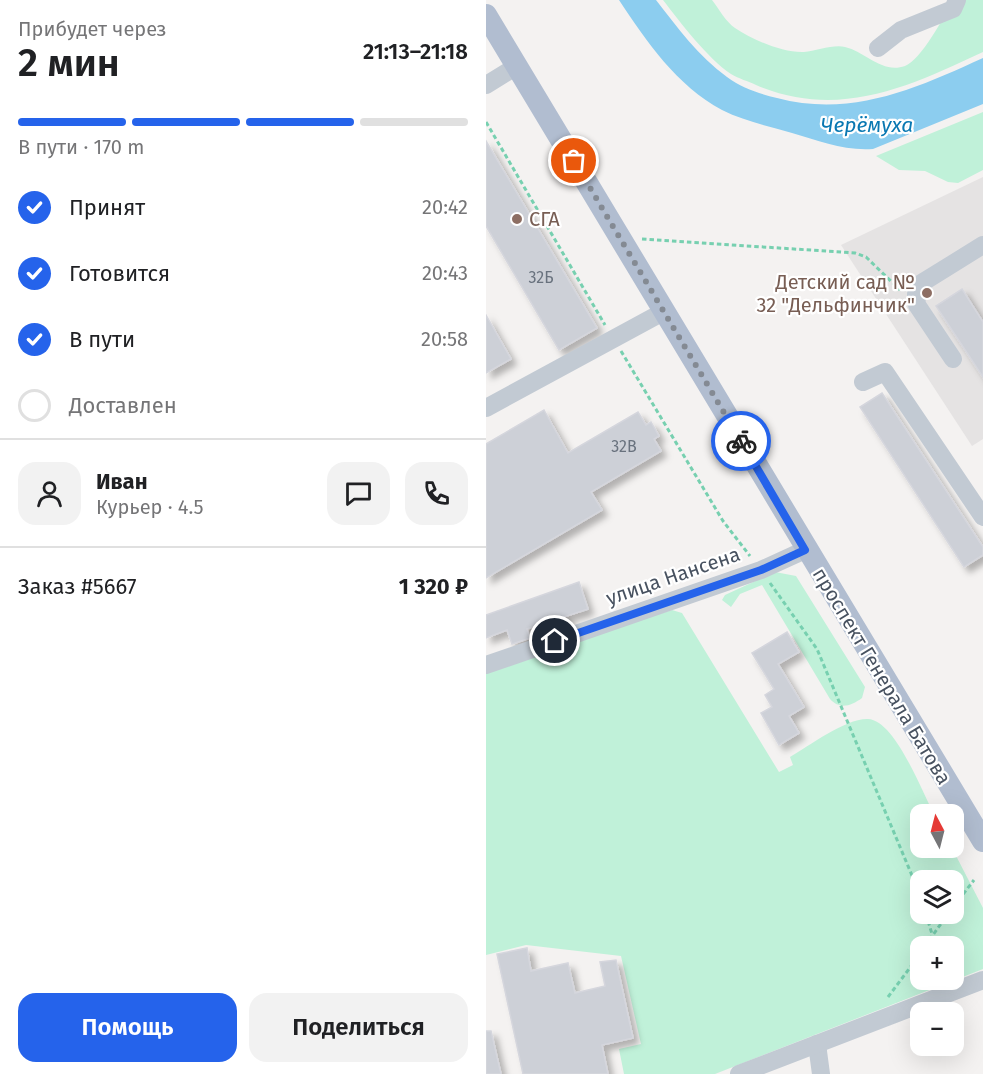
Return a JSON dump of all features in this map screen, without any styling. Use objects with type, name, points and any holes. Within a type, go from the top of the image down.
[{"type":"main road","name":"проспект Генерала Батова","points":[[486,15],[805,550],[983,841]]},
{"type":"street","points":[[878,48],[901,30],[953,9],[957,0]]},
{"type":"street","points":[[486,85],[517,66]]},
{"type":"street","points":[[953,359],[917,305],[916,294],[920,284],[983,245]]},
{"type":"street","points":[[486,408],[663,312]]},
{"type":"street","points":[[863,382],[885,372],[983,517]]},
{"type":"street","name":"улица Нансена","points":[[486,665],[761,570],[805,550]]},
{"type":"street","points":[[739,1074],[983,980]]},
{"type":"street","points":[[817,1044],[821,1074]]},
{"type":"path","points":[[486,123],[723,521],[817,649],[910,871]]},
{"type":"path","points":[[619,237],[855,253],[866,257],[901,291],[916,294]]},
{"type":"path","points":[[964,893],[974,880]]},
{"type":"path","points":[[929,924],[932,934]]},
{"type":"path","points":[[932,934],[940,924]]},
{"type":"path","points":[[886,999],[910,967]]},
{"type":"shaded area","name":"Детский сад № 32 \"Дельфинчик\"","points":[[983,177],[983,439],[972,446],[841,245]]},
{"type":"green space","points":[[663,0],[712,0],[735,28],[750,37],[778,48],[804,52],[841,46],[881,65],[897,68],[905,66],[918,56],[952,0],[983,0],[983,52],[900,87],[872,95],[816,100],[787,95],[731,74],[695,40]]},
{"type":"green space","points":[[983,112],[983,170],[958,183],[948,182],[925,171],[899,170],[876,156]]},
{"type":"green space","points":[[775,572],[796,576],[865,687],[862,698],[858,701],[842,706],[830,699],[762,585],[740,594],[731,607],[722,600],[725,595]]},
{"type":"green space","points":[[672,610],[682,613],[779,772],[793,765],[790,757],[849,723],[868,719],[878,722],[888,731],[907,759],[929,804],[910,804],[910,858],[957,858],[963,870],[910,870],[910,924],[964,924],[964,871],[983,908],[983,969],[964,976],[964,936],[910,936],[910,990],[929,990],[715,1074],[624,1074],[619,1049],[641,1044],[621,956],[526,945],[486,955],[486,669]]},
{"type":"water","name":"Черёмуха","points":[[619,0],[656,0],[689,41],[717,69],[739,84],[764,95],[805,103],[858,102],[909,89],[983,58],[983,104],[873,149],[842,147],[822,142],[739,117],[706,100],[664,61]]},
{"type":"building","points":[[486,141],[597,328],[559,350],[486,226]]},
{"type":"building","points":[[962,289],[983,322],[983,377],[936,306]]},
{"type":"building","points":[[486,315],[511,359],[486,373]]},
{"type":"building","points":[[882,393],[983,547],[983,555],[964,567],[860,407]]},
{"type":"building","points":[[544,410],[568,453],[638,412],[646,425],[651,422],[659,436],[654,439],[661,451],[591,492],[602,510],[486,578],[486,444]]},
{"type":"building","points":[[579,582],[588,609],[527,629],[530,638],[512,644],[507,630],[486,638],[486,615]]},
{"type":"building","points":[[787,632],[799,652],[778,664],[804,707],[789,716],[799,733],[779,745],[761,713],[772,707],[765,695],[774,689],[752,653]]},
{"type":"building","points":[[527,948],[531,971],[568,963],[575,993],[605,986],[600,962],[616,960],[633,1038],[602,1045],[608,1074],[523,1074],[497,954]]},
{"type":"building","points":[[486,1031],[491,1031],[501,1074],[486,1074]]},
{"type":"way so far","points":[[574,161],[741,441]]},
{"type":"place","name":"СГА","points":[[517,219]]},
{"type":"place","name":"Детский сад № 32 \"Дельфинчик\"","points":[[927,293]]},
{"type":"route","points":[[555,641],[761,570],[805,550],[741,441]]}]
